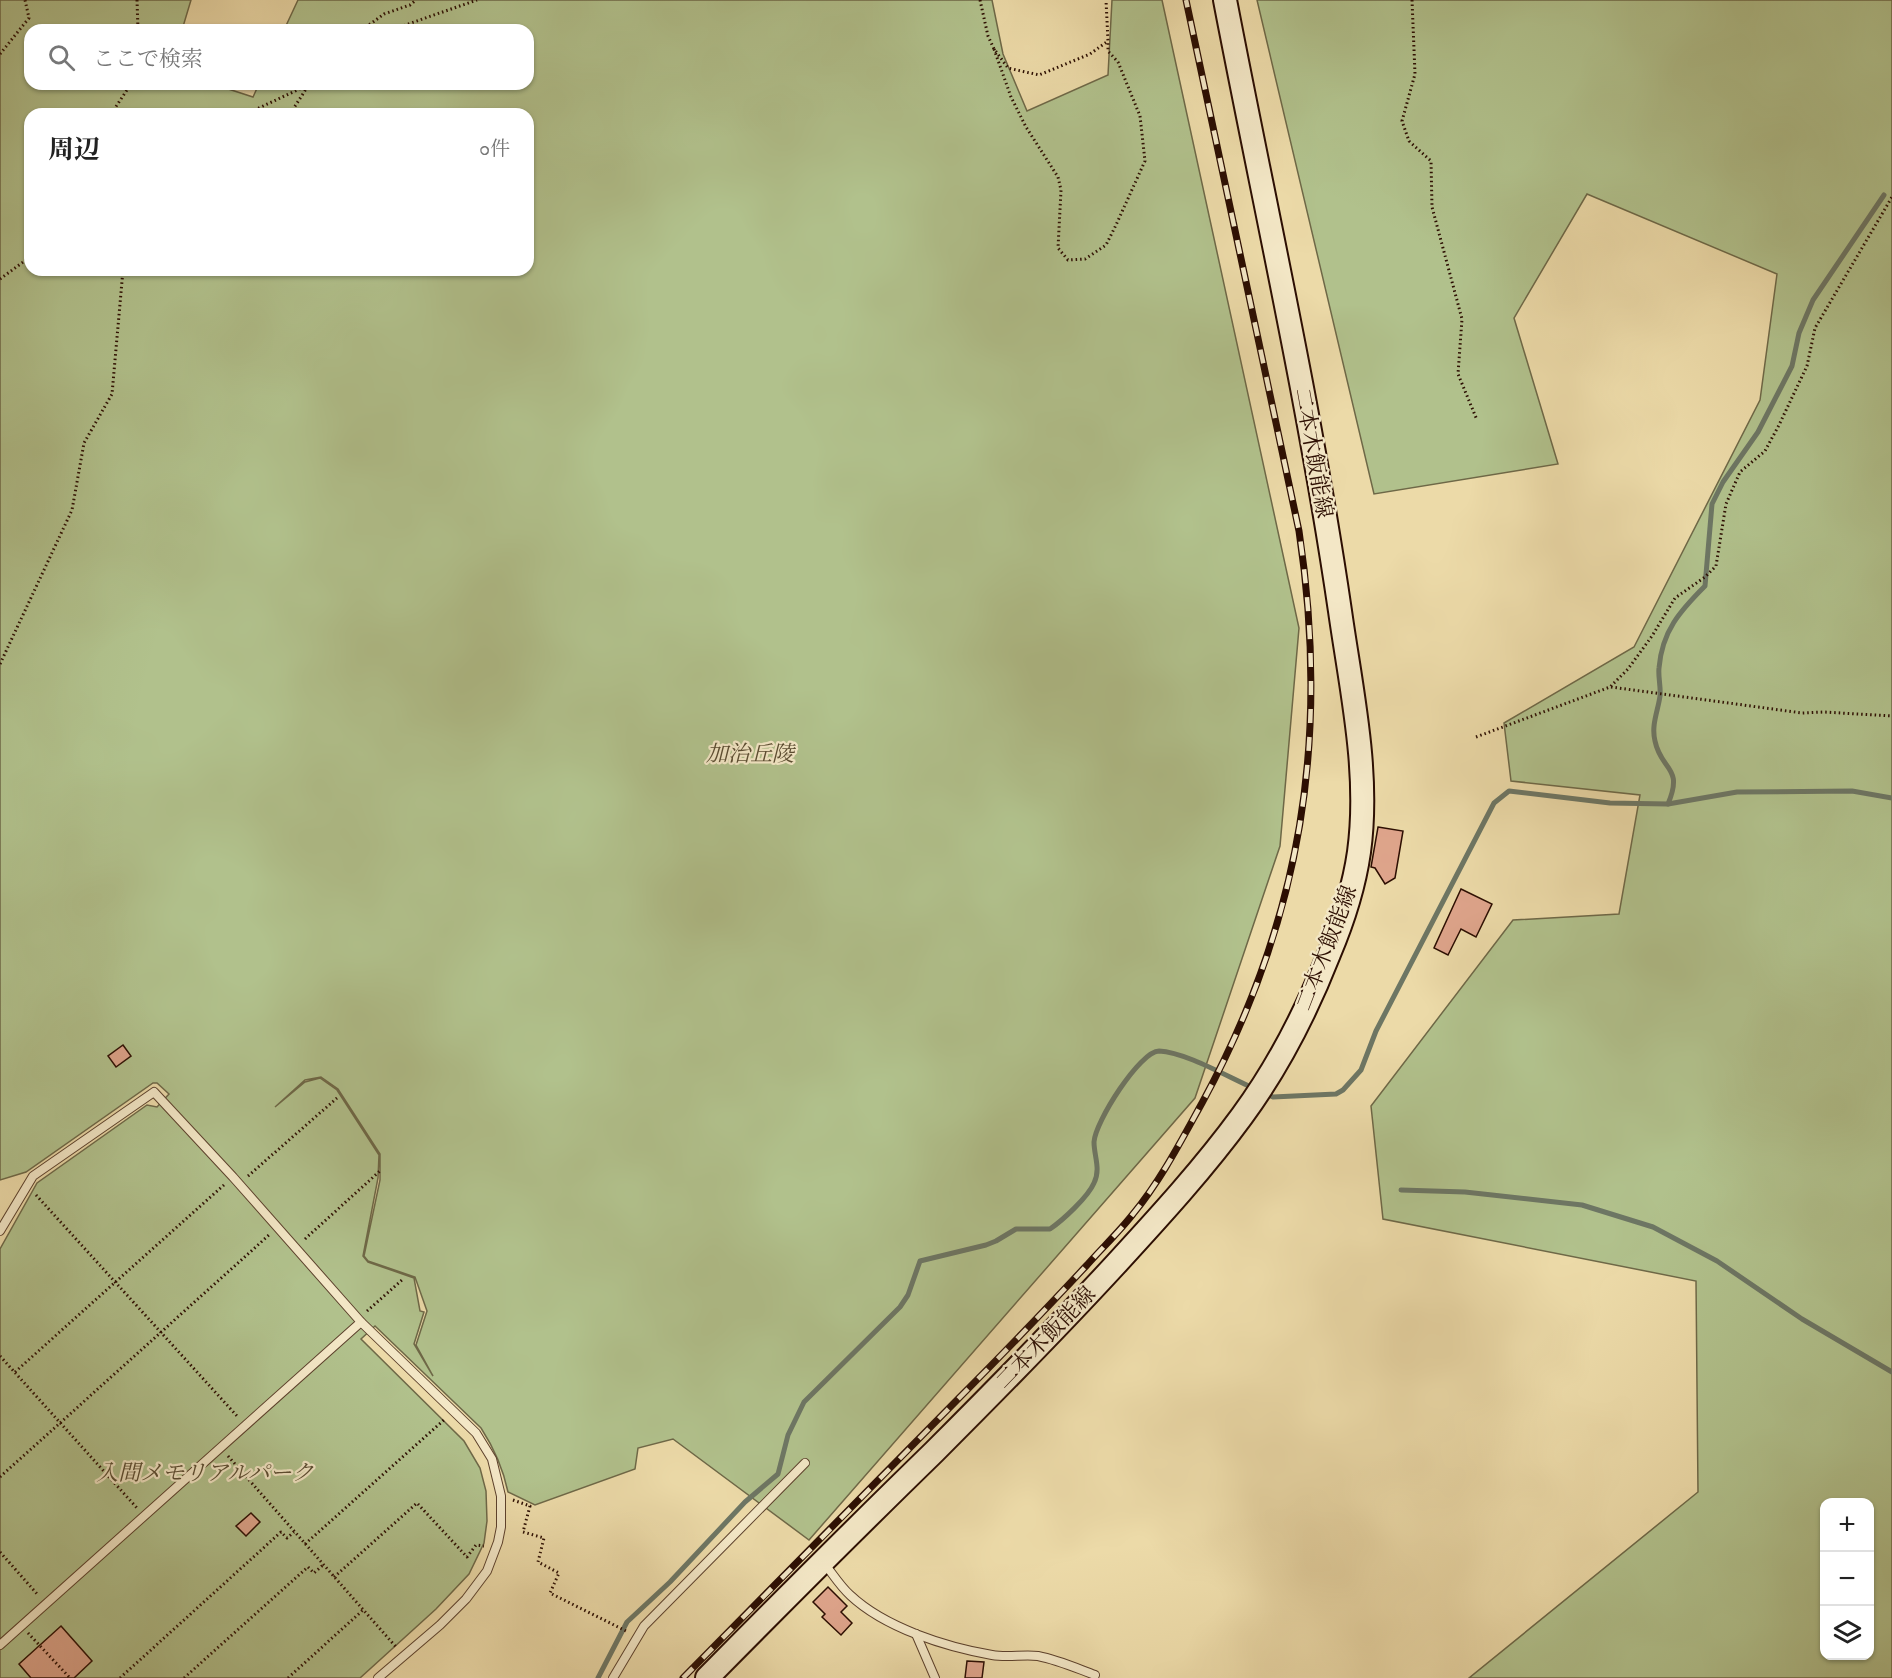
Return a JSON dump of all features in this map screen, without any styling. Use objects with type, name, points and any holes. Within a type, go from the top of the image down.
[{"type":"main road","name":"二本木飯能線","points":[[707,1678],[1048,1338],[1137,1242],[1198,1171],[1252,1101],[1294,1031],[1317,985],[1353,885],[1359,850],[1362,781],[1335,580],[1304,401],[1225,0]]},
{"type":"lane","points":[[0,1231],[27,1184],[39,1171],[154,1092],[233,1177],[359,1321],[476,1433],[492,1459],[501,1496],[501,1527],[487,1571],[466,1599],[440,1625],[378,1678]]},
{"type":"lane","points":[[0,1645],[359,1321]]},
{"type":"lane","points":[[613,1678],[644,1626],[805,1463]]},
{"type":"lane","points":[[823,1561],[847,1593],[862,1606],[916,1634],[944,1644],[993,1655],[1036,1656],[1066,1663],[1095,1676]]},
{"type":"lane","points":[[916,1634],[935,1678]]},
{"type":"path","points":[[24,0],[29,18],[24,24]]},
{"type":"path","points":[[137,0],[138,24]]},
{"type":"path","points":[[370,24],[384,14],[410,5],[416,0]]},
{"type":"path","points":[[409,24],[477,0]]},
{"type":"path","points":[[980,0],[988,36],[1016,107],[1058,177],[1061,190],[1058,248],[1068,260],[1085,259],[1106,245],[1145,161],[1140,116],[1118,62],[1108,51],[1106,0]]},
{"type":"path","points":[[1412,0],[1415,74],[1401,121],[1409,141],[1431,161],[1432,207],[1462,319],[1458,374],[1477,420]]},
{"type":"path","points":[[0,54],[24,24]]},
{"type":"path","points":[[994,49],[1008,68],[1039,75],[1090,54],[1108,41]]},
{"type":"path","points":[[115,108],[127,90]]},
{"type":"path","points":[[259,108],[298,90]]},
{"type":"path","points":[[294,108],[306,90]]},
{"type":"path","points":[[1476,737],[1610,687],[1628,669],[1675,598],[1705,577],[1716,566],[1726,504],[1740,472],[1765,451],[1807,366],[1815,328],[1892,197]]},
{"type":"path","points":[[0,279],[24,261]]},
{"type":"path","points":[[0,664],[72,510],[84,443],[112,394],[122,276]]},
{"type":"path","points":[[1610,687],[1802,712],[1824,711],[1892,716]]},
{"type":"path","points":[[239,1184],[337,1098]]},
{"type":"path","points":[[295,1248],[381,1170]]},
{"type":"path","points":[[15,1372],[233,1177]]},
{"type":"path","points":[[27,1184],[244,1424]]},
{"type":"path","points":[[0,1477],[277,1227]]},
{"type":"path","points":[[359,1321],[402,1280]]},
{"type":"path","points":[[0,1356],[145,1516]]},
{"type":"path","points":[[305,1544],[446,1418]]},
{"type":"path","points":[[220,1446],[402,1656]]},
{"type":"path","points":[[508,1498],[530,1506],[523,1532],[544,1538],[538,1562],[559,1573],[550,1593],[629,1632]]},
{"type":"path","points":[[334,1577],[417,1503],[467,1557],[476,1545],[485,1546]]},
{"type":"path","points":[[120,1678],[280,1532],[287,1538],[294,1532]]},
{"type":"path","points":[[0,1552],[45,1603]]},
{"type":"path","points":[[184,1678],[308,1567],[314,1573],[323,1565]]},
{"type":"path","points":[[288,1678],[363,1610]]},
{"type":"path","points":[[21,1625],[70,1678]]},
{"type":"green space","name":"加治丘陵","points":[[0,0],[191,0],[184,24],[24,24],[24,90],[231,90],[253,97],[256,90],[534,90],[534,24],[287,24],[298,0],[992,0],[1003,54],[1027,111],[1108,75],[1112,0],[1162,0],[1299,628],[1280,846],[1195,1098],[809,1540],[673,1439],[638,1448],[635,1469],[535,1505],[508,1492],[498,1458],[481,1428],[375,1326],[361,1339],[464,1441],[480,1468],[486,1491],[487,1521],[484,1543],[469,1574],[436,1609],[360,1678],[0,1678],[0,1249],[37,1183],[147,1105],[157,1107],[169,1094],[157,1083],[153,1083],[26,1172],[0,1180]],"holes":[[[321,1077],[338,1089],[380,1154],[380,1180],[364,1256],[368,1261],[415,1277],[427,1311],[416,1345],[433,1376],[414,1344],[424,1312],[420,1311],[414,1278],[368,1262],[363,1256],[378,1178],[379,1155],[337,1090],[320,1078],[305,1082],[275,1107],[305,1080]]]},
{"type":"green space","points":[[1257,0],[1892,0],[1892,1678],[1469,1678],[1698,1492],[1696,1281],[1383,1219],[1371,1106],[1513,920],[1619,914],[1640,795],[1511,781],[1504,723],[1634,647],[1760,400],[1777,274],[1587,194],[1514,318],[1558,464],[1374,494]]},
{"type":"building","points":[[1378,827],[1403,831],[1395,878],[1385,884],[1375,868],[1371,867]]},
{"type":"building","points":[[1461,889],[1492,904],[1476,937],[1461,929],[1448,955],[1434,948]]},
{"type":"building","points":[[123,1045],[131,1056],[116,1067],[108,1056]]},
{"type":"building","points":[[251,1513],[260,1522],[246,1536],[236,1526]]},
{"type":"building","points":[[828,1587],[847,1606],[841,1612],[852,1623],[841,1635],[822,1617],[825,1614],[813,1602]]},
{"type":"building","points":[[61,1626],[92,1661],[74,1678],[31,1678],[19,1664]]},
{"type":"building","points":[[967,1661],[984,1662],[982,1678],[965,1678]]},
{"type":"waterway","points":[[1264,1093],[1273,1097],[1336,1094],[1343,1090],[1361,1070],[1376,1031],[1494,803],[1509,791],[1610,803],[1668,804],[1674,782],[1670,770],[1658,751],[1654,735],[1660,696],[1661,655],[1668,632],[1674,622],[1705,586],[1712,504],[1723,482],[1758,432],[1792,366],[1799,333],[1813,300],[1884,195]]},
{"type":"waterway","points":[[1668,804],[1737,792],[1852,791],[1892,798]]},
{"type":"waterway","points":[[598,1678],[627,1622],[670,1582],[745,1502],[778,1474],[788,1435],[804,1402],[900,1307],[908,1295],[920,1261],[986,1245],[1016,1229],[1050,1229],[1068,1214],[1091,1189],[1096,1178],[1094,1142],[1102,1119],[1130,1075],[1151,1054],[1159,1051],[1169,1052],[1253,1088]]},
{"type":"waterway","points":[[1401,1190],[1465,1192],[1582,1205],[1653,1227],[1717,1261],[1802,1319],[1892,1372]]},
{"type":"railway","points":[[683,1678],[1023,1332],[1128,1221],[1162,1174],[1202,1103],[1236,1034],[1264,965],[1285,895],[1300,825],[1308,754],[1311,681],[1308,607],[1299,531],[1186,0]]},
{"type":"park label","name":"入間メモリアルパーク","points":[[205,1473]]}]
